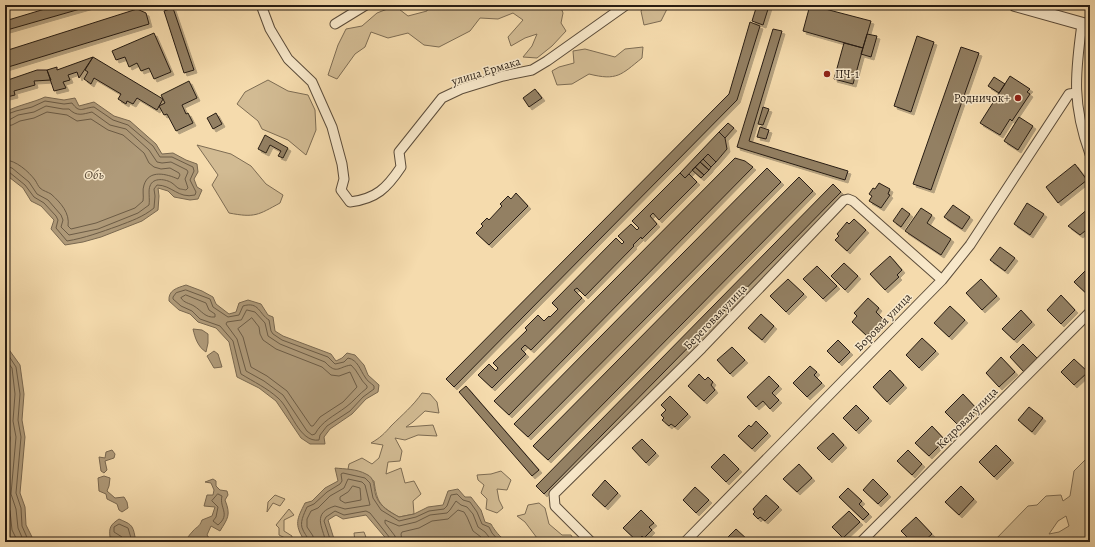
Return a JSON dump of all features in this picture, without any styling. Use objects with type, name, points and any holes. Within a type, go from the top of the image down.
[{"type":"street","name":"улица Ермака","points":[[261,5],[270,29],[288,59],[312,82],[332,127],[342,164],[344,179],[341,190],[350,202],[360,201],[381,192],[392,181],[401,167],[399,152],[442,98],[461,89],[503,76],[532,70],[626,5]]},
{"type":"street","points":[[334,24],[366,5]]},
{"type":"street","points":[[1015,5],[1086,25],[1080,39],[1073,94],[1090,154]]},
{"type":"street","name":"Боровая улица","points":[[685,542],[942,280],[970,245],[1073,94]]},
{"type":"street","name":"Береговая улица","points":[[591,542],[555,506],[554,494],[702,348],[844,200],[848,199],[853,201],[942,280]]},
{"type":"street","name":"Кедровая улица","points":[[861,542],[1090,312]]},
{"type":"shaded area","points":[[428,5],[560,5],[563,13],[561,23],[566,31],[552,46],[537,58],[523,57],[532,46],[537,34],[525,38],[511,46],[508,37],[523,20],[513,13],[498,19],[480,18],[470,31],[439,47],[424,45],[408,33],[388,38],[371,32],[365,47],[355,54],[337,79],[328,75],[338,45],[346,29],[362,26],[377,13],[395,6],[408,16],[427,11]]},
{"type":"shaded area","points":[[645,5],[671,5],[668,7],[661,21],[644,25],[641,11]]},
{"type":"shaded area","points":[[643,47],[642,58],[629,69],[618,75],[606,77],[589,74],[572,84],[557,85],[552,71],[559,67],[574,63],[573,51],[585,49],[615,57],[625,49]]},
{"type":"shaded area","points":[[268,80],[288,91],[308,95],[315,110],[316,130],[306,155],[288,140],[262,129],[258,121],[237,104],[245,92]]},
{"type":"shaded area","points":[[197,145],[231,154],[251,166],[266,184],[283,195],[280,203],[261,213],[251,215],[229,213],[212,185],[218,175]]},
{"type":"shaded area","points":[[422,393],[430,394],[437,402],[439,413],[425,411],[406,427],[433,425],[437,436],[418,435],[405,440],[395,438],[402,451],[400,461],[388,462],[386,474],[401,468],[405,483],[414,481],[421,494],[413,501],[414,514],[399,517],[380,503],[376,494],[374,481],[348,469],[349,464],[362,458],[372,464],[379,458],[383,445],[371,443],[384,433]]},
{"type":"shaded area","points":[[1090,455],[1090,542],[993,542],[1028,506],[1037,505],[1046,496],[1061,495],[1063,501],[1070,496],[1074,471]],"holes":[[[1066,516],[1069,526],[1059,532],[1049,534],[1058,521]]]},
{"type":"shaded area","points":[[501,471],[511,480],[507,490],[497,489],[499,500],[503,508],[497,513],[486,509],[487,499],[481,493],[484,485],[478,480],[477,475],[491,474]]},
{"type":"shaded area","points":[[275,495],[285,499],[280,506],[273,503],[267,512],[268,502]]},
{"type":"shaded area","points":[[539,503],[545,508],[549,524],[562,535],[571,535],[575,542],[540,542],[525,522],[517,516],[525,514],[528,505]]},
{"type":"shaded area","points":[[289,509],[294,515],[284,520],[284,531],[292,536],[292,542],[287,542],[287,539],[279,535],[279,528],[276,525]]},
{"type":"shaded area","points":[[364,532],[367,540],[371,542],[355,542],[354,533]]},
{"type":"water","name":"Обь","points":[[45,97],[64,100],[75,98],[79,106],[94,102],[114,116],[130,121],[156,144],[162,154],[173,153],[197,164],[198,172],[194,179],[197,187],[202,190],[198,199],[190,200],[174,197],[168,191],[158,188],[158,210],[142,221],[101,237],[65,245],[51,229],[54,220],[41,206],[31,201],[23,188],[5,174],[5,112]]},
{"type":"water","points":[[186,285],[213,297],[216,304],[229,314],[236,312],[239,303],[248,300],[261,304],[268,315],[273,317],[275,331],[283,336],[331,354],[336,361],[347,353],[355,355],[364,365],[368,375],[379,385],[378,392],[366,399],[352,414],[330,429],[324,437],[325,444],[310,444],[301,438],[276,401],[259,388],[237,377],[229,342],[216,328],[198,322],[190,314],[179,310],[169,301],[170,294],[176,288]]},
{"type":"water","points":[[193,329],[202,330],[208,334],[206,352],[197,342]]},
{"type":"water","points":[[5,344],[20,365],[24,394],[22,420],[25,437],[20,493],[25,507],[26,525],[33,542],[5,542]]},
{"type":"water","points":[[214,351],[218,354],[222,367],[214,368],[207,356]]},
{"type":"water","points":[[112,450],[115,454],[114,458],[105,461],[107,470],[104,473],[101,471],[99,457],[105,458],[106,452]]},
{"type":"water","points":[[335,468],[355,470],[369,476],[373,481],[376,496],[380,503],[386,509],[399,517],[414,514],[428,507],[443,505],[448,491],[458,489],[465,497],[471,497],[481,510],[485,522],[491,524],[497,533],[506,541],[389,542],[366,515],[343,519],[336,515],[328,520],[335,542],[303,542],[304,540],[298,525],[300,513],[305,503],[312,501],[325,488],[338,481]]},
{"type":"water","points":[[104,476],[110,478],[107,491],[115,498],[124,497],[127,502],[128,508],[122,512],[119,510],[117,504],[107,499],[106,494],[99,491],[98,478]]},
{"type":"water","points":[[213,479],[216,481],[216,486],[220,490],[227,491],[228,495],[225,500],[228,509],[227,519],[220,531],[211,526],[207,535],[212,542],[183,542],[194,529],[199,526],[202,520],[212,516],[215,507],[204,506],[207,495],[213,495],[214,490],[211,483],[205,482]]},
{"type":"water","points":[[119,519],[132,527],[135,537],[141,542],[121,542],[116,538],[110,537],[111,527]]},
{"type":"building","points":[[58,5],[94,5],[7,30],[5,21]]},
{"type":"building","points":[[757,5],[769,6],[763,25],[752,21]]},
{"type":"building","points":[[810,5],[871,21],[863,48],[803,31]]},
{"type":"building","points":[[173,8],[194,70],[184,73],[164,11]]},
{"type":"building","points":[[137,9],[146,13],[149,24],[5,68],[5,51]]},
{"type":"building","points":[[750,22],[760,26],[737,100],[454,387],[446,379],[729,94]]},
{"type":"building","points":[[773,29],[782,31],[749,141],[848,171],[845,180],[737,147]]},
{"type":"building","points":[[154,33],[171,72],[154,79],[149,68],[141,71],[137,63],[129,67],[125,57],[116,60],[112,51]]},
{"type":"building","points":[[867,34],[877,36],[871,57],[861,54]]},
{"type":"building","points":[[917,36],[934,42],[911,112],[894,106]]},
{"type":"building","points":[[844,43],[863,48],[853,84],[834,79]]},
{"type":"building","points":[[961,47],[979,53],[931,190],[913,184]]},
{"type":"building","points":[[93,57],[79,78],[77,72],[68,75],[70,80],[63,82],[66,88],[54,91],[47,70],[57,67],[57,70]]},
{"type":"building","points":[[93,57],[163,99],[157,110],[137,98],[133,104],[127,101],[126,104],[118,99],[121,94],[94,78],[91,84],[84,79],[88,72],[85,70]]},
{"type":"building","points":[[37,70],[47,70],[51,80],[34,81],[35,85],[14,91],[15,95],[7,97],[5,91],[5,81]]},
{"type":"building","points":[[1010,76],[1030,89],[1027,92],[1030,94],[1012,121],[1010,119],[1000,135],[980,123]]},
{"type":"building","points":[[994,77],[1005,84],[999,93],[988,86]]},
{"type":"building","points":[[189,81],[197,98],[182,105],[186,114],[188,113],[193,123],[176,131],[167,114],[164,115],[159,106],[165,103],[161,95]]},
{"type":"building","points":[[535,89],[542,98],[529,107],[523,98]]},
{"type":"building","points":[[763,107],[769,109],[763,125],[758,124]]},
{"type":"building","points":[[216,113],[222,124],[213,129],[207,118]]},
{"type":"building","points":[[1019,117],[1033,126],[1018,150],[1004,141]]},
{"type":"building","points":[[728,123],[734,128],[725,138],[719,132]]},
{"type":"building","points":[[760,127],[769,130],[766,139],[757,137]]},
{"type":"building","points":[[719,132],[725,138],[727,149],[716,162],[708,154],[685,178],[680,173]]},
{"type":"building","points":[[265,135],[288,148],[283,158],[278,156],[281,151],[270,145],[266,153],[258,149]]},
{"type":"building","points":[[708,154],[716,162],[711,167],[703,159]]},
{"type":"building","points":[[735,158],[745,161],[753,167],[509,415],[494,401]]},
{"type":"building","points":[[703,159],[711,167],[709,170],[700,162]]},
{"type":"building","points":[[700,162],[709,170],[704,175],[695,167]]},
{"type":"building","points":[[1075,164],[1087,180],[1058,203],[1046,187]]},
{"type":"building","points":[[695,167],[704,175],[701,178],[692,170]]},
{"type":"building","points":[[767,168],[781,182],[528,437],[514,424]]},
{"type":"building","points":[[680,173],[685,178],[689,174],[697,182],[659,220],[653,213],[650,216],[657,224],[642,239],[641,237],[633,245],[634,246],[585,296],[577,288],[574,290],[582,298],[531,350],[525,345],[521,349],[526,354],[492,388],[478,375],[489,364],[496,371],[498,368],[493,363],[527,330],[525,328],[538,315],[544,321],[549,316],[550,317],[558,309],[552,303],[616,238],[622,244],[624,242],[618,236],[631,224],[637,230],[639,228],[632,221]]},
{"type":"building","points":[[799,177],[813,191],[548,460],[533,446]]},
{"type":"building","points":[[879,183],[890,189],[888,194],[890,195],[881,208],[869,201],[872,196],[869,194]]},
{"type":"building","points":[[833,184],[841,192],[544,494],[536,486]]},
{"type":"building","points":[[516,193],[528,206],[489,245],[476,233],[483,226],[481,224],[487,218],[489,220],[502,206],[500,204],[508,196],[511,199]]},
{"type":"building","points":[[1027,203],[1044,214],[1030,235],[1014,224]]},
{"type":"building","points":[[953,205],[970,217],[962,229],[944,217]]},
{"type":"building","points":[[1090,207],[1090,227],[1080,235],[1068,226]]},
{"type":"building","points":[[902,208],[910,214],[901,227],[893,221]]},
{"type":"building","points":[[921,208],[932,215],[927,223],[951,239],[941,255],[905,231]]},
{"type":"building","points":[[854,219],[866,230],[847,251],[835,240],[839,236],[837,234],[847,222],[849,224]]},
{"type":"building","points":[[1000,247],[1015,258],[1005,271],[990,260]]},
{"type":"building","points":[[890,256],[902,270],[897,275],[899,277],[885,290],[870,274]]},
{"type":"building","points":[[844,263],[858,276],[845,290],[831,276]]},
{"type":"building","points":[[817,266],[837,286],[823,299],[803,279]]},
{"type":"building","points":[[1090,266],[1090,295],[1089,296],[1074,282]]},
{"type":"building","points":[[788,279],[804,294],[786,312],[770,296]]},
{"type":"building","points":[[981,279],[997,296],[982,310],[966,293]]},
{"type":"building","points":[[1061,295],[1075,310],[1061,324],[1047,310]]},
{"type":"building","points":[[868,298],[879,308],[876,312],[883,319],[867,336],[852,322],[857,316],[854,313]]},
{"type":"building","points":[[950,306],[965,320],[949,337],[934,323]]},
{"type":"building","points":[[1021,310],[1032,322],[1014,340],[1002,329]]},
{"type":"building","points":[[761,314],[774,326],[762,340],[748,328]]},
{"type":"building","points":[[922,338],[936,351],[919,368],[906,355]]},
{"type":"building","points":[[838,340],[850,352],[839,363],[827,351]]},
{"type":"building","points":[[1023,344],[1038,359],[1024,372],[1010,357]]},
{"type":"building","points":[[732,347],[745,360],[730,374],[717,360]]},
{"type":"building","points":[[1001,357],[1015,372],[999,387],[986,373]]},
{"type":"building","points":[[1074,359],[1088,372],[1074,385],[1061,372]]},
{"type":"building","points":[[810,366],[817,372],[814,375],[822,383],[807,397],[793,383]]},
{"type":"building","points":[[890,370],[904,385],[887,402],[873,387]]},
{"type":"building","points":[[699,374],[705,380],[708,377],[713,382],[711,385],[715,390],[704,401],[688,386]]},
{"type":"building","points":[[769,376],[779,386],[772,393],[779,400],[770,409],[763,401],[756,407],[747,397]]},
{"type":"building","points":[[466,386],[539,470],[532,476],[459,392]]},
{"type":"building","points":[[963,394],[977,409],[959,426],[945,412]]},
{"type":"building","points":[[670,396],[688,414],[675,427],[671,424],[669,426],[662,420],[664,418],[661,415],[666,410],[661,405]]},
{"type":"building","points":[[856,405],[869,418],[856,431],[843,418]]},
{"type":"building","points":[[1029,407],[1043,418],[1032,432],[1018,420]]},
{"type":"building","points":[[756,421],[768,433],[752,449],[738,436],[749,425],[751,427]]},
{"type":"building","points":[[932,426],[945,440],[929,456],[915,443]]},
{"type":"building","points":[[833,433],[844,445],[829,460],[817,448]]},
{"type":"building","points":[[642,439],[656,453],[646,463],[632,448]]},
{"type":"building","points":[[996,445],[1011,460],[994,477],[979,462]]},
{"type":"building","points":[[908,450],[922,464],[912,475],[897,461]]},
{"type":"building","points":[[724,454],[739,469],[726,482],[711,467]]},
{"type":"building","points":[[799,464],[812,478],[797,492],[783,479]]},
{"type":"building","points":[[873,479],[888,494],[878,504],[863,490]]},
{"type":"building","points":[[605,480],[618,493],[605,507],[592,495]]},
{"type":"building","points":[[961,486],[974,499],[959,515],[945,502]]},
{"type":"building","points":[[695,487],[709,500],[696,513],[683,500]]},
{"type":"building","points":[[848,488],[862,501],[859,504],[869,514],[863,520],[839,497]]},
{"type":"building","points":[[766,495],[779,507],[765,521],[760,517],[758,519],[753,514],[755,512],[753,509]]},
{"type":"building","points":[[641,510],[654,523],[649,527],[652,530],[644,538],[642,536],[637,541],[623,528]]},
{"type":"building","points":[[849,511],[860,522],[843,538],[832,527]]},
{"type":"building","points":[[916,517],[932,534],[923,542],[912,542],[901,531]]},
{"type":"building","points":[[736,529],[749,541],[723,542]]},
{"type":"place","name":"ПЧ-1","points":[[827,74]]},
{"type":"place","name":"Родничок+","points":[[1018,98]]}]
